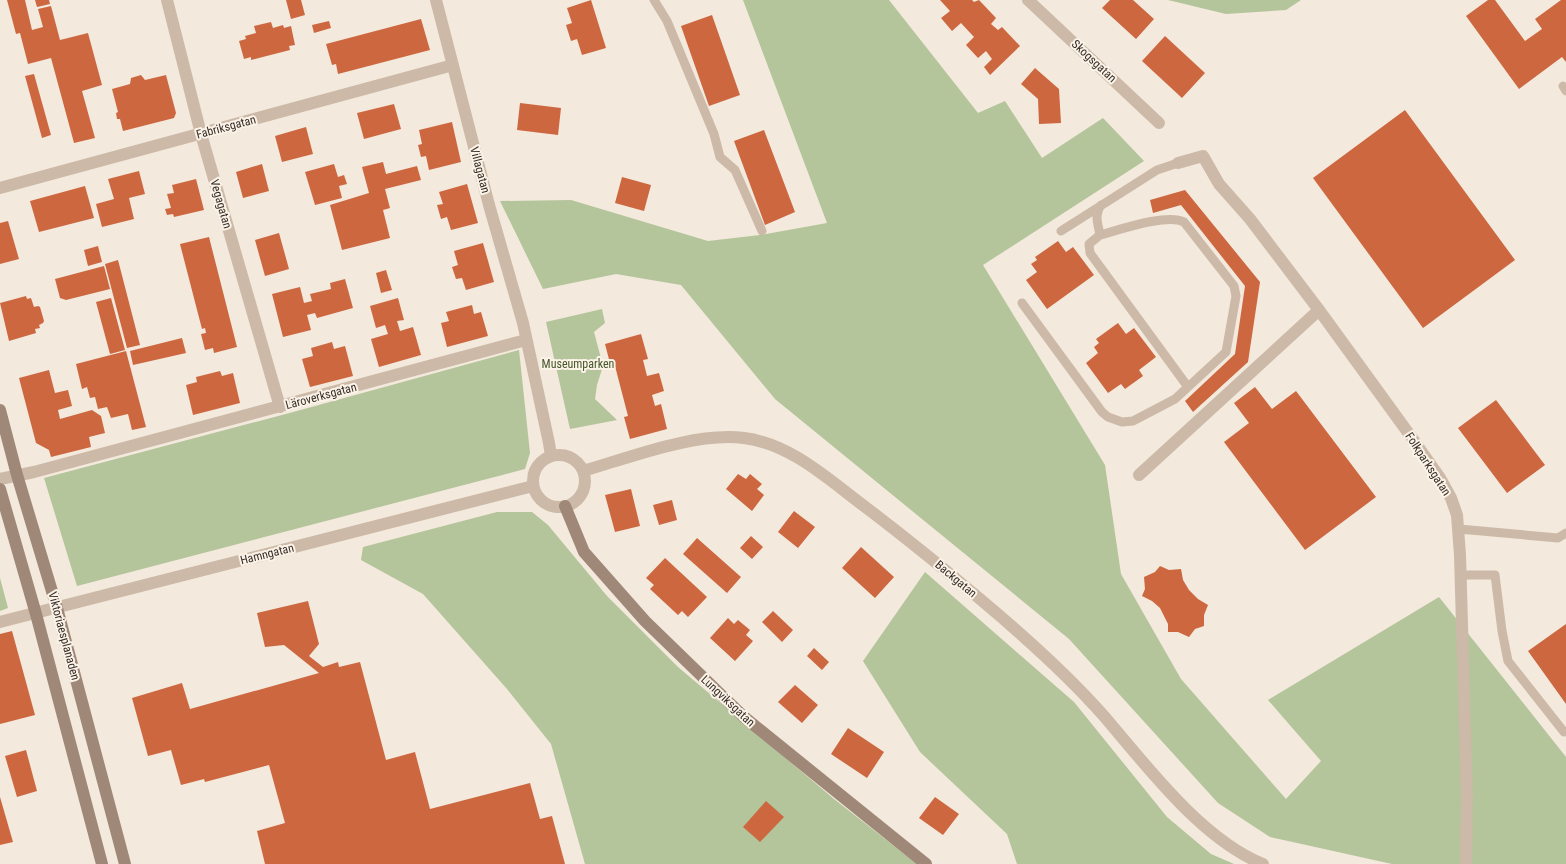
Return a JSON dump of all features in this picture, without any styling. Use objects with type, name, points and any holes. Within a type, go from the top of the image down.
[{"type":"main road","name":"Viktoriaesplanaden","points":[[0,410],[17,475],[57,608],[125,864]]},
{"type":"main road","name":"Viktoriaesplanaden","points":[[0,489],[36,614],[102,864]]},
{"type":"main road","name":"Lungviksgatan","points":[[565,506],[584,552],[645,621],[744,717],[926,864]]},
{"type":"street","name":"Vegagatan","points":[[167,0],[201,134],[280,407]]},
{"type":"street","name":"Villagatan","points":[[436,0],[526,340]]},
{"type":"street","name":"Skogsgatan","points":[[1028,0],[1159,123]]},
{"type":"street","name":"Fabriksgatan","points":[[0,188],[453,65]]},
{"type":"street","name":"Folkparksgatan","points":[[1178,163],[1203,156],[1218,184],[1250,219],[1319,310],[1440,478],[1451,498],[1457,515],[1459,529],[1461,575],[1467,798],[1466,864]]},
{"type":"street","points":[[1139,475],[1319,310]]},
{"type":"street","name":"Läroverksgatan","points":[[0,479],[34,472],[280,407],[526,340]]},
{"type":"street","points":[[526,340],[551,456]]},
{"type":"street","name":"Backgatan","points":[[583,471],[679,444],[714,438],[744,438],[771,444],[788,452],[815,469],[914,544],[1025,636],[1098,710],[1179,802],[1228,846],[1263,864]]},
{"type":"street","points":[[551,456],[566,456],[574,459],[583,471],[584,489],[580,497],[573,503],[557,507],[541,500],[536,494],[533,486],[534,471],[544,459],[551,456]]},
{"type":"street","name":"Hamngatan","points":[[0,622],[533,486]]},
{"type":"lane","points":[[654,0],[667,22],[714,134],[720,156],[735,170],[762,231]]},
{"type":"lane","points":[[1061,231],[1157,170],[1178,163]]},
{"type":"lane","points":[[1100,235],[1096,220],[1101,205]]},
{"type":"lane","points":[[1022,303],[1102,412],[1108,417],[1122,422],[1133,421],[1176,399],[1226,352],[1236,296],[1234,286],[1184,222],[1178,219],[1165,219],[1100,235],[1089,244],[1090,253],[1188,387]]},
{"type":"lane","points":[[1459,529],[1558,538],[1566,533]]},
{"type":"lane","points":[[1461,575],[1495,575],[1508,661],[1564,732]]},
{"type":"green space","points":[[743,0],[889,0],[978,113],[1005,101],[1042,158],[1103,118],[1144,161],[983,265],[1105,465],[1121,574],[1181,679],[1286,799],[1321,761],[1268,700],[1439,597],[1566,757],[1566,864],[1392,864],[1270,837],[1218,803],[1069,639],[775,399],[681,285],[616,274],[543,289],[500,201],[571,200],[708,241],[760,235],[827,223]]},
{"type":"green space","points":[[1168,0],[1301,0],[1286,10],[1226,14]]},
{"type":"green space","name":"Museumparken","points":[[602,309],[605,323],[594,332],[603,366],[595,399],[617,420],[570,429],[546,322]]},
{"type":"green space","points":[[519,350],[530,453],[525,469],[77,586],[44,478]]},
{"type":"green space","points":[[497,512],[532,512],[548,525],[607,596],[678,667],[834,799],[917,864],[585,864],[551,744],[507,689],[423,594],[361,560],[363,547]]},
{"type":"green space","points":[[925,572],[1074,702],[1167,817],[1211,854],[1234,864],[1017,864],[1007,834],[920,752],[863,661]]},
{"type":"green space","points":[[0,578],[8,608],[0,611]]},
{"type":"building","points":[[7,0],[25,0],[32,30],[43,27],[38,9],[51,6],[60,40],[88,33],[102,85],[82,91],[95,138],[74,143],[51,58],[28,64],[20,33],[16,34]]},
{"type":"building","points":[[35,0],[49,0],[50,4],[37,7]]},
{"type":"building","points":[[286,0],[301,0],[305,15],[291,19]]},
{"type":"building","points":[[591,0],[606,48],[582,55],[577,39],[571,41],[566,25],[572,23],[567,8]]},
{"type":"building","points":[[940,0],[972,0],[974,2],[979,0],[996,18],[991,24],[998,30],[1002,27],[1020,46],[990,75],[984,67],[992,59],[986,51],[978,58],[966,45],[974,37],[961,23],[952,31],[941,18],[950,11]]},
{"type":"building","points":[[1110,0],[1133,0],[1154,19],[1136,39],[1102,8]]},
{"type":"building","points":[[1488,0],[1495,0],[1525,41],[1542,29],[1535,19],[1561,0],[1566,0],[1566,62],[1562,57],[1519,89],[1466,16]]},
{"type":"building","points":[[712,15],[740,95],[709,106],[681,26]]},
{"type":"building","points":[[421,19],[430,50],[338,74],[336,64],[332,65],[326,44]]},
{"type":"building","points":[[329,21],[331,28],[314,33],[312,25]]},
{"type":"building","points":[[271,22],[273,28],[283,25],[284,28],[291,26],[295,45],[289,46],[290,50],[251,60],[251,57],[244,59],[239,41],[246,39],[245,36],[256,33],[254,26]]},
{"type":"building","points":[[1165,36],[1205,73],[1182,98],[1142,61]]},
{"type":"building","points":[[1035,68],[1059,89],[1061,123],[1039,124],[1038,99],[1021,84]]},
{"type":"building","points":[[34,74],[51,135],[42,138],[25,76]]},
{"type":"building","points":[[141,75],[145,80],[166,75],[176,113],[174,118],[123,131],[120,119],[117,119],[116,113],[118,112],[112,89],[130,84],[131,78]]},
{"type":"building","points":[[520,103],[561,108],[558,135],[517,130]]},
{"type":"building","points":[[394,104],[401,129],[364,139],[357,113]]},
{"type":"building","points":[[1405,110],[1515,260],[1423,328],[1313,178]]},
{"type":"building","points":[[452,122],[461,162],[429,170],[426,156],[421,157],[418,145],[422,144],[419,130]]},
{"type":"building","points":[[306,127],[313,154],[282,162],[275,136]]},
{"type":"building","points":[[764,130],[795,212],[765,225],[734,141]]},
{"type":"building","points":[[383,162],[386,174],[417,166],[421,180],[385,189],[390,208],[383,210],[390,238],[342,250],[330,205],[369,193],[362,167]]},
{"type":"building","points":[[262,164],[269,191],[243,198],[236,172]]},
{"type":"building","points":[[334,164],[338,177],[344,175],[347,184],[339,186],[342,198],[315,205],[305,172]]},
{"type":"building","points":[[139,171],[145,194],[129,198],[134,219],[102,227],[96,204],[114,199],[108,179]]},
{"type":"building","points":[[622,177],[651,185],[644,211],[615,203]]},
{"type":"building","points":[[196,179],[204,210],[174,217],[173,214],[167,215],[165,209],[171,208],[167,194],[174,193],[172,185]]},
{"type":"building","points":[[467,184],[478,223],[451,230],[447,217],[441,219],[437,205],[443,204],[439,192]]},
{"type":"building","points":[[85,186],[94,218],[39,232],[30,201]]},
{"type":"building","points":[[1185,190],[1260,282],[1248,362],[1193,412],[1185,401],[1235,354],[1245,286],[1181,205],[1153,213],[1150,200]]},
{"type":"building","points":[[8,221],[19,259],[0,264],[0,223]]},
{"type":"building","points":[[279,233],[289,269],[265,276],[255,240]]},
{"type":"building","points":[[209,237],[237,347],[214,353],[213,348],[205,350],[201,334],[206,333],[205,328],[202,329],[180,244]]},
{"type":"building","points":[[1058,241],[1066,252],[1073,247],[1094,275],[1047,309],[1026,280],[1037,272],[1031,264],[1037,260],[1035,257]]},
{"type":"building","points":[[483,243],[494,282],[466,290],[462,278],[456,279],[452,267],[458,265],[454,251]]},
{"type":"building","points":[[98,246],[102,262],[88,266],[84,250]]},
{"type":"building","points":[[118,260],[140,345],[127,348],[105,264]]},
{"type":"building","points":[[104,266],[110,289],[66,300],[60,298],[55,279]]},
{"type":"building","points":[[386,270],[392,290],[381,293],[376,273]]},
{"type":"building","points":[[345,279],[353,308],[317,318],[315,313],[307,315],[311,330],[283,337],[272,294],[300,287],[304,303],[312,301],[310,294],[331,289],[330,283]]},
{"type":"building","points":[[26,296],[27,299],[31,298],[34,307],[40,307],[44,321],[39,325],[40,328],[35,329],[36,333],[9,341],[0,303]]},
{"type":"building","points":[[111,298],[125,350],[110,354],[96,302]]},
{"type":"building","points":[[398,298],[404,320],[397,321],[400,331],[413,327],[421,355],[379,367],[371,339],[388,334],[385,325],[376,328],[370,306]]},
{"type":"building","points":[[472,305],[474,314],[481,312],[488,336],[447,347],[441,323],[449,321],[446,312]]},
{"type":"building","points":[[1118,323],[1126,334],[1134,328],[1156,357],[1139,370],[1143,376],[1125,389],[1121,384],[1108,393],[1086,363],[1098,353],[1094,347],[1099,343],[1096,339]]},
{"type":"building","points":[[641,334],[648,359],[643,360],[647,376],[659,373],[664,391],[652,395],[655,406],[661,404],[667,429],[630,439],[624,417],[628,416],[615,366],[611,367],[605,344]]},
{"type":"building","points":[[182,338],[186,353],[133,365],[130,351]]},
{"type":"building","points":[[332,342],[334,349],[345,346],[353,376],[310,387],[302,359],[313,356],[311,348]]},
{"type":"building","points":[[126,351],[146,427],[132,430],[128,414],[111,418],[107,407],[98,409],[95,397],[90,398],[87,387],[82,389],[76,364]]},
{"type":"building","points":[[49,370],[55,393],[68,390],[72,406],[58,410],[60,419],[92,410],[101,416],[105,433],[89,437],[91,447],[51,457],[49,450],[36,443],[19,378]]},
{"type":"building","points":[[220,371],[222,376],[233,373],[240,403],[193,415],[186,385],[197,382],[196,377]]},
{"type":"building","points":[[1255,387],[1272,409],[1296,391],[1376,497],[1305,550],[1224,442],[1249,423],[1234,403]]},
{"type":"building","points":[[1496,400],[1545,465],[1507,493],[1458,428]]},
{"type":"building","points":[[738,474],[746,479],[750,474],[762,484],[757,489],[764,495],[752,511],[726,489]]},
{"type":"building","points":[[631,489],[640,526],[615,532],[605,495]]},
{"type":"building","points":[[672,500],[677,520],[659,525],[653,505]]},
{"type":"building","points":[[794,511],[815,527],[798,548],[778,532]]},
{"type":"building","points":[[751,536],[763,547],[752,559],[740,548]]},
{"type":"building","points":[[697,538],[741,577],[727,593],[683,554]]},
{"type":"building","points":[[861,547],[894,577],[875,598],[842,568]]},
{"type":"building","points":[[665,558],[707,597],[688,617],[682,611],[678,615],[650,589],[654,585],[646,578]]},
{"type":"building","points":[[1160,566],[1169,570],[1181,569],[1183,580],[1189,590],[1208,605],[1204,615],[1204,626],[1195,629],[1189,637],[1178,632],[1168,632],[1168,624],[1160,608],[1142,596],[1145,589],[1144,577],[1155,572]]},
{"type":"building","points":[[308,601],[319,644],[309,656],[323,667],[338,662],[339,667],[360,662],[386,760],[415,752],[430,809],[530,783],[540,819],[552,816],[565,864],[265,864],[257,831],[285,823],[269,765],[205,782],[204,779],[181,785],[171,750],[148,756],[132,698],[182,683],[190,709],[319,673],[284,645],[265,647],[257,613]]},
{"type":"building","points":[[773,611],[793,630],[782,642],[762,622]]},
{"type":"building","points":[[728,618],[734,624],[738,620],[750,630],[746,635],[753,641],[735,661],[710,638]]},
{"type":"building","points":[[1566,624],[1566,704],[1528,651]]},
{"type":"building","points":[[12,631],[35,715],[0,724],[0,634]]},
{"type":"building","points":[[814,648],[829,662],[822,670],[807,656]]},
{"type":"building","points":[[795,685],[818,705],[802,723],[778,702]]},
{"type":"building","points":[[848,728],[884,752],[867,778],[831,754]]},
{"type":"building","points":[[26,750],[37,791],[17,797],[5,756]]},
{"type":"building","points":[[0,797],[13,842],[0,845]]},
{"type":"building","points":[[935,797],[959,814],[943,835],[919,818]]},
{"type":"building","points":[[766,801],[784,817],[760,842],[743,827]]}]
